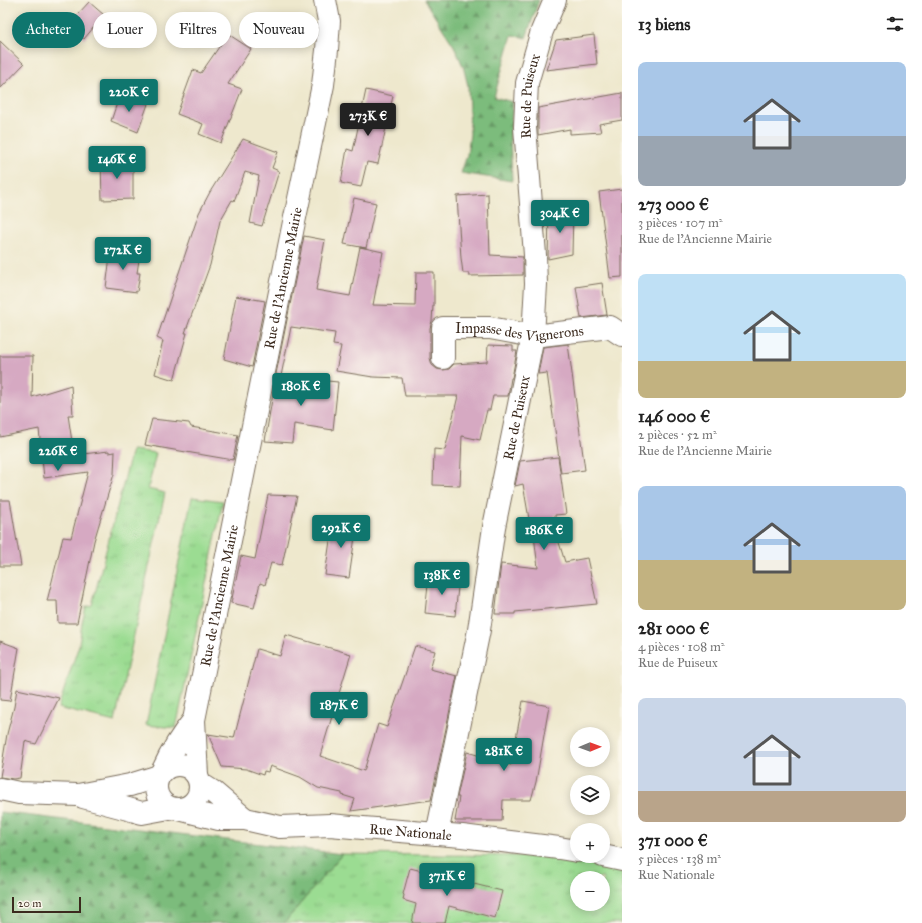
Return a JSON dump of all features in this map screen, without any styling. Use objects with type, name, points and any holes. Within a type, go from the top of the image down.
[{"type":"street","name":"Rue de l'Ancienne Mairie","points":[[199,779],[194,720],[291,235],[323,85],[329,21],[325,0]]},
{"type":"street","points":[[329,21],[337,0]]},
{"type":"street","name":"Rue de Puiseux","points":[[437,834],[480,630],[494,527],[533,336],[536,284],[525,127],[527,83],[542,31],[555,0]]},
{"type":"street","name":"Impasse des Vignerons","points":[[443,358],[443,328],[490,328],[533,336],[610,327],[622,335]]},
{"type":"street","name":"Rue de l'Ancienne Mairie","points":[[161,773],[170,753],[194,720]]},
{"type":"street","points":[[169,766],[187,766],[193,770],[199,779],[199,796],[191,806],[185,808],[174,808],[164,804],[157,794],[156,781],[161,773],[169,766]]},
{"type":"street","name":"Rue Nationale","points":[[0,789],[19,794],[78,795],[130,785],[161,773]]},
{"type":"street","name":"Rue Nationale","points":[[199,779],[245,819]]},
{"type":"street","name":"Rue Nationale","points":[[78,795],[142,813],[174,808],[219,819],[245,819],[280,828],[330,825],[437,834],[570,850]]},
{"type":"street","points":[[610,857],[622,860]]},
{"type":"green space","points":[[424,0],[539,0],[526,38],[512,35],[494,97],[513,102],[510,137],[512,181],[461,173],[467,155],[470,134],[468,86],[463,66],[454,46]]},
{"type":"green space","points":[[132,450],[156,453],[148,489],[165,493],[115,722],[58,708],[79,645],[86,607],[92,605]]},
{"type":"green space","points":[[192,497],[223,501],[176,728],[146,725]]},
{"type":"green space","points":[[0,812],[342,854],[284,923],[0,923]]},
{"type":"green space","points":[[342,854],[570,856],[570,863],[610,863],[610,857],[622,857],[622,923],[284,923]]},
{"type":"building","points":[[89,2],[101,12],[93,12],[93,28],[85,38],[85,12],[80,12]]},
{"type":"building","points":[[594,35],[597,64],[546,70],[556,40]]},
{"type":"building","points":[[231,36],[239,41],[239,48],[251,49],[228,84],[242,89],[221,143],[199,134],[203,124],[177,114],[193,70],[201,73],[218,48],[231,48]]},
{"type":"building","points":[[0,41],[24,64],[0,89]]},
{"type":"building","points":[[366,90],[393,96],[378,164],[367,162],[361,187],[341,183],[347,149],[353,151]]},
{"type":"building","points":[[622,93],[622,120],[599,124],[601,132],[570,134],[570,129],[538,135],[538,108]]},
{"type":"building","points":[[120,94],[148,104],[138,132],[111,121]]},
{"type":"building","points":[[243,139],[278,152],[272,168],[279,171],[262,226],[250,223],[259,176],[245,172],[234,201],[232,200],[220,221],[210,265],[185,333],[187,333],[174,380],[155,374],[163,341],[157,338],[199,213],[210,192]]},
{"type":"building","points":[[133,160],[133,199],[102,200],[101,161]]},
{"type":"building","points":[[622,189],[622,277],[610,278],[599,192]]},
{"type":"building","points":[[488,194],[490,255],[523,257],[523,275],[469,276],[469,273],[463,273],[457,196]]},
{"type":"building","points":[[354,198],[376,203],[366,248],[344,244]]},
{"type":"building","points":[[573,211],[572,254],[548,259],[549,213]]},
{"type":"building","points":[[304,236],[325,240],[316,290],[350,296],[360,247],[383,252],[373,305],[415,306],[416,272],[434,272],[434,306],[430,328],[430,358],[432,365],[437,369],[449,369],[454,364],[487,362],[488,345],[513,346],[513,351],[517,351],[508,396],[493,396],[490,410],[487,410],[480,440],[462,436],[460,486],[433,485],[434,449],[445,450],[458,396],[405,396],[402,378],[373,377],[336,371],[341,346],[333,345],[335,333],[291,327],[281,376],[276,374]]},
{"type":"building","points":[[111,248],[140,253],[137,273],[140,273],[137,292],[106,288]]},
{"type":"building","points":[[602,283],[607,315],[581,318],[576,287]]},
{"type":"building","points":[[236,296],[265,301],[252,367],[224,359]]},
{"type":"building","points":[[568,344],[585,470],[561,473],[547,373],[538,374],[543,347]]},
{"type":"building","points":[[0,356],[33,356],[32,397],[71,385],[73,415],[68,415],[74,455],[109,451],[109,453],[115,452],[114,474],[94,541],[77,623],[58,623],[57,601],[47,601],[63,537],[71,538],[88,472],[44,478],[39,429],[0,437]]},
{"type":"building","points":[[276,376],[338,382],[333,430],[294,424],[292,443],[265,441]]},
{"type":"building","points":[[152,419],[189,423],[191,427],[238,435],[233,460],[145,445]]},
{"type":"building","points":[[558,457],[566,514],[555,515],[557,536],[565,562],[587,558],[597,604],[515,612],[515,614],[495,614],[501,564],[538,568],[532,519],[529,519],[523,484],[515,486],[520,461]]},
{"type":"building","points":[[268,495],[297,496],[282,565],[271,563],[265,585],[260,583],[254,608],[231,603],[241,556],[255,559]]},
{"type":"building","points":[[0,500],[10,500],[21,566],[0,566]]},
{"type":"building","points":[[333,520],[357,523],[349,578],[325,575]]},
{"type":"building","points":[[429,575],[459,578],[455,616],[425,613]]},
{"type":"building","points":[[286,635],[351,654],[320,756],[364,771],[378,724],[387,727],[415,646],[435,651],[430,669],[457,676],[431,800],[351,811],[355,799],[342,795],[342,793],[318,788],[300,777],[270,766],[268,772],[264,771],[263,775],[246,769],[222,767],[208,734],[234,738],[257,649],[280,656]]},
{"type":"building","points":[[0,641],[19,648],[10,701],[0,700]]},
{"type":"building","points":[[17,689],[59,698],[36,744],[25,741],[20,778],[13,779],[0,777],[7,734]]},
{"type":"building","points":[[523,701],[549,706],[536,782],[531,800],[503,800],[502,821],[455,821],[459,797],[457,797],[467,752],[511,765]]},
{"type":"building","points":[[410,868],[502,891],[495,918],[449,906],[445,923],[412,923],[416,904],[403,900],[403,894]]}]
